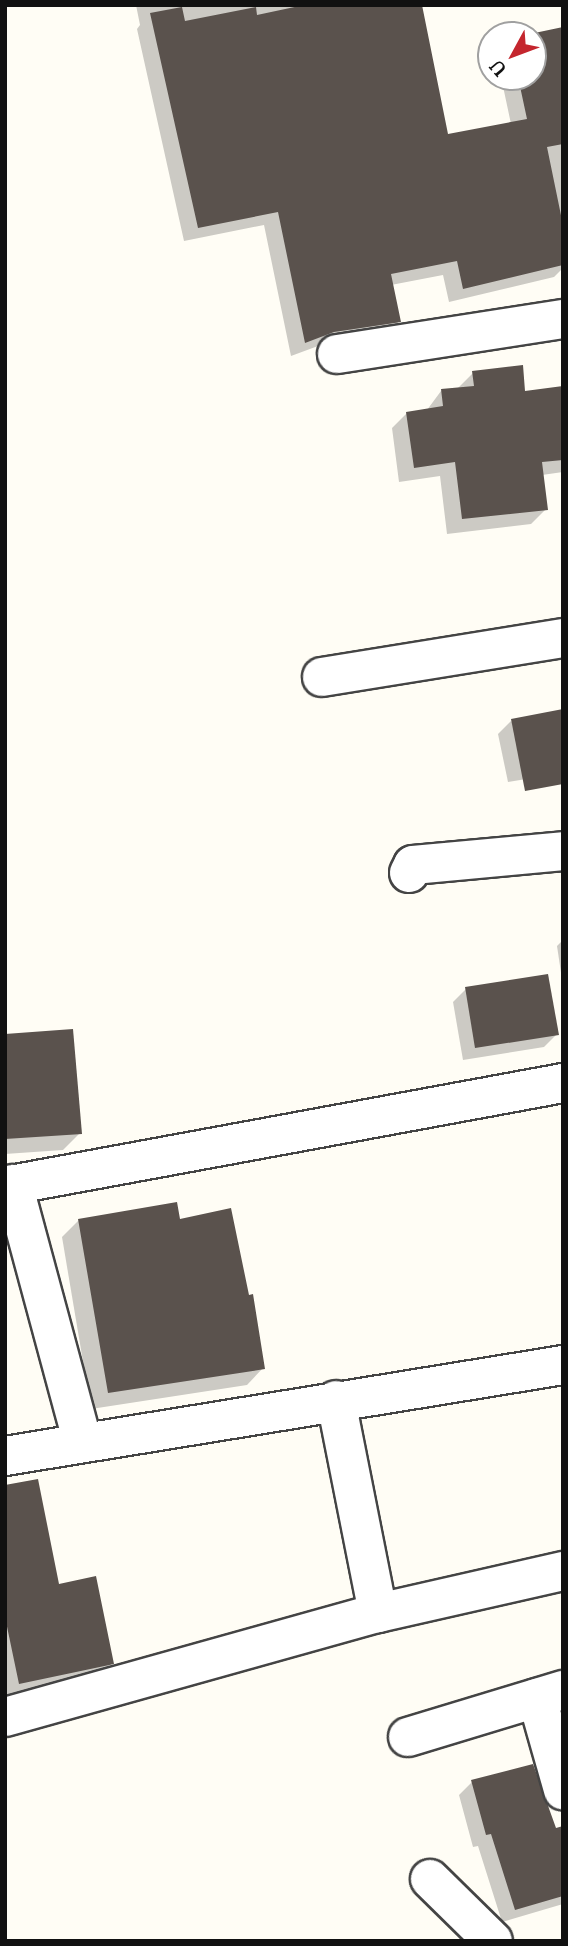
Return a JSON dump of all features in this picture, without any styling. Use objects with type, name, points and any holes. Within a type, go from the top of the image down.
[{"type":"street","points":[[337,354],[563,319]]},
{"type":"street","points":[[323,677],[563,638]]},
{"type":"street","points":[[409,873],[413,865],[563,851]]},
{"type":"street","points":[[83,1443],[9,1185],[563,1083]]},
{"type":"street","points":[[5,1456],[563,1365]]},
{"type":"street","points":[[336,1400],[378,1613]]},
{"type":"street","points":[[5,1717],[378,1613],[563,1571]]},
{"type":"street","points":[[408,1737],[550,1694],[563,1790]]},
{"type":"street","points":[[430,1879],[493,1941]]},
{"type":"building","points":[[304,5],[422,5],[448,134],[527,119],[521,91],[547,91],[547,30],[563,27],[563,144],[547,147],[563,225],[563,265],[463,289],[457,261],[391,274],[401,322],[334,332],[305,343],[278,212],[198,228],[150,13],[182,7],[185,21],[256,7],[257,15]]},
{"type":"building","points":[[523,365],[525,391],[563,386],[563,460],[542,462],[548,510],[462,519],[455,462],[414,468],[406,412],[443,406],[441,389],[474,386],[472,371]]},
{"type":"building","points":[[563,709],[563,784],[525,791],[511,719]]},
{"type":"building","points":[[548,974],[559,1035],[475,1048],[465,987]]},
{"type":"building","points":[[73,1029],[82,1134],[5,1139],[5,1034]]},
{"type":"building","points":[[177,1202],[180,1219],[231,1208],[249,1295],[253,1294],[265,1369],[108,1393],[78,1219]]},
{"type":"building","points":[[38,1479],[59,1584],[96,1576],[114,1664],[19,1684],[5,1617],[5,1485]]},
{"type":"building","points":[[533,1764],[556,1828],[563,1826],[563,1896],[515,1910],[491,1834],[486,1835],[471,1780]]}]
